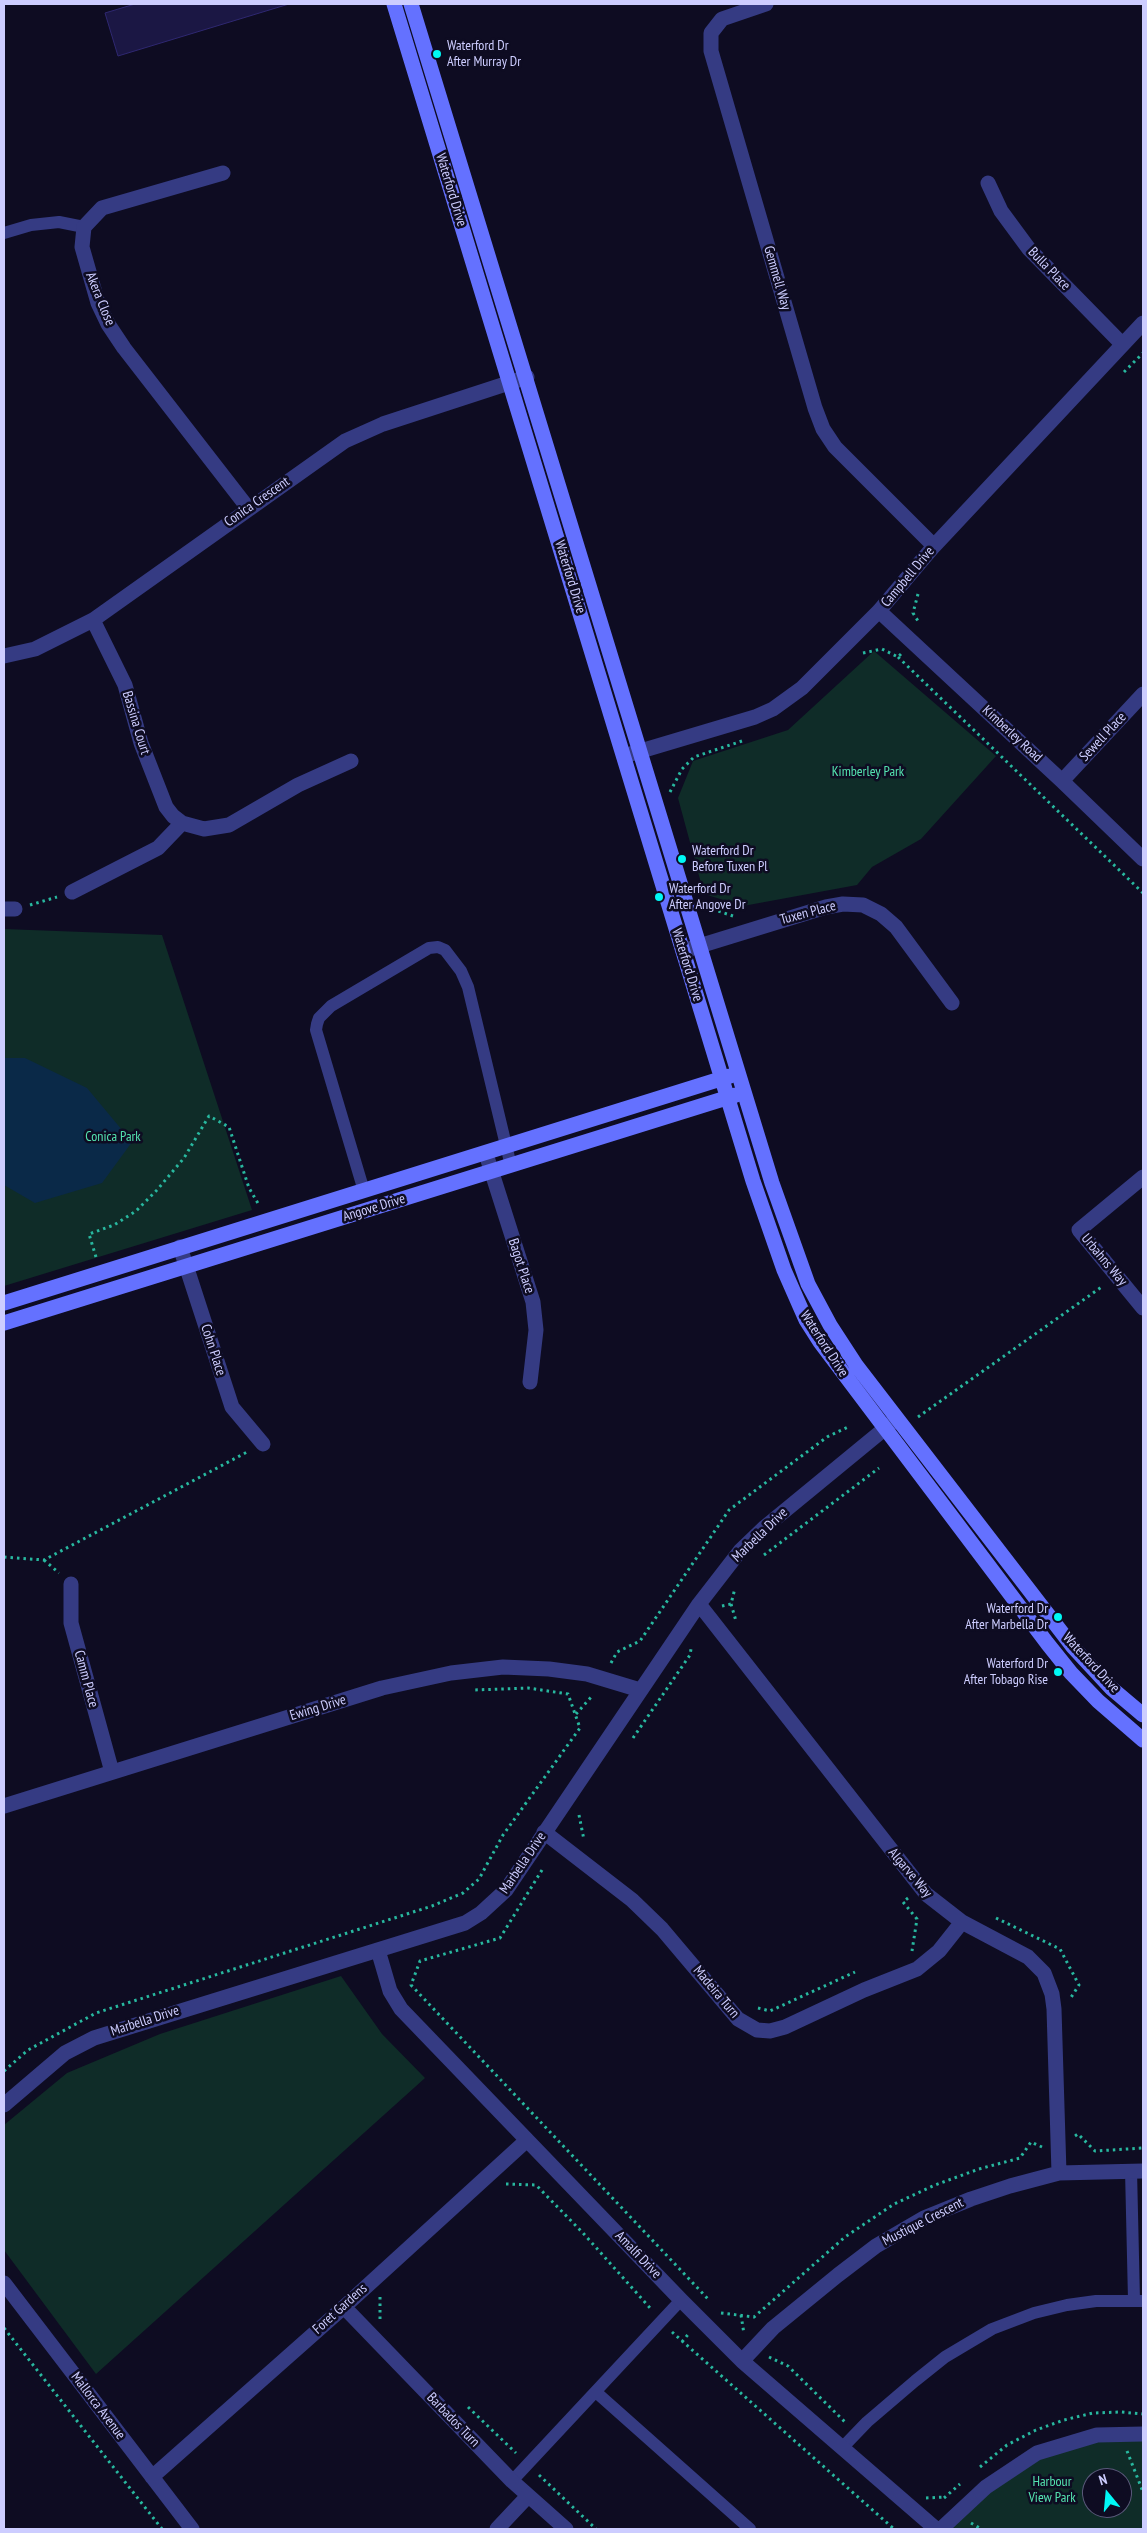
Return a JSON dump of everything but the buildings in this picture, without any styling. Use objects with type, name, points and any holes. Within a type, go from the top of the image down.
[{"type":"street","name":"Waterford Drive","points":[[394,4],[727,1098],[772,1238],[806,1320],[820,1342],[1071,1673],[1098,1701],[1143,1740]]},
{"type":"street","name":"Waterford Drive","points":[[411,4],[527,378],[738,1074],[785,1222],[808,1284],[841,1343],[873,1388],[902,1422],[1073,1647],[1111,1688],[1143,1715]]},
{"type":"street","name":"Gemmell Way","points":[[766,4],[722,19],[715,26],[710,41],[815,408],[823,429],[835,448],[934,546]]},
{"type":"street","points":[[84,227],[96,213],[109,205],[223,173]]},
{"type":"street","name":"Bulla Place","points":[[988,183],[1001,211],[1029,249],[1122,344]]},
{"type":"street","name":"Akera Close","points":[[84,227],[82,248],[98,303],[108,324],[124,348],[248,508]]},
{"type":"street","name":"Campbell Drive","points":[[624,756],[755,717],[773,709],[802,688],[879,612],[934,546],[1143,323]]},
{"type":"street","name":"Conica Crescent","points":[[4,656],[35,649],[93,620],[248,508],[345,441],[362,432],[527,378]]},
{"type":"street","name":"Kimberley Road","points":[[879,612],[1062,781],[1143,859]]},
{"type":"street","name":"Bassina Court","points":[[93,620],[125,685],[141,743],[166,807],[182,823]]},
{"type":"street","name":"Sewell Place","points":[[1062,781],[1143,694]]},
{"type":"street","points":[[72,892],[158,848],[182,823],[204,829],[229,824],[298,784],[351,761]]},
{"type":"street","name":"Tuxen Place","points":[[683,951],[826,907],[843,904],[863,905],[881,914],[896,927],[952,1003]]},
{"type":"street","name":"Angove Drive","points":[[4,1303],[180,1247],[506,1148],[738,1074]]},
{"type":"street","name":"Angove Drive","points":[[4,1323],[744,1093]]},
{"type":"street","name":"Bagot Place","points":[[486,1154],[533,1302],[536,1330],[530,1382]]},
{"type":"street","name":"Urbahns Way","points":[[1143,1177],[1079,1230],[1143,1308]]},
{"type":"street","name":"Cohn Place","points":[[180,1247],[232,1407],[263,1444]]},
{"type":"street","name":"Marbella Drive","points":[[4,2105],[65,2053],[94,2038],[465,1923],[482,1913],[506,1890],[640,1690],[702,1609],[740,1551],[765,1527],[885,1428],[902,1422]]},
{"type":"street","name":"Camm Place","points":[[71,1584],[71,1623],[112,1772]]},
{"type":"street","name":"Algarve Way","points":[[702,1609],[921,1888],[936,1904],[962,1922],[1028,1957],[1044,1973],[1049,1983],[1054,2009],[1059,2173]]},
{"type":"street","name":"Ewing Drive","points":[[4,1806],[382,1688],[470,1671],[503,1667],[549,1669],[587,1674],[640,1690]]},
{"type":"street","name":"Madeira Turn","points":[[544,1832],[632,1900],[662,1929],[738,2019],[757,2030],[770,2031],[785,2027],[864,1990],[917,1969],[939,1951],[962,1922]]},
{"type":"street","name":"Amalfi Drive","points":[[378,1950],[390,1992],[401,2009],[681,2300],[742,2361],[936,2529]]},
{"type":"street","name":"Foret Gardens","points":[[152,2477],[344,2307],[527,2140]]},
{"type":"street","name":"Mustique Crescent","points":[[742,2361],[773,2328],[838,2275],[876,2246],[916,2223],[971,2199],[1059,2173],[1137,2170]]},
{"type":"street","name":"Mallorca Avenue","points":[[4,2282],[192,2529]]},
{"type":"street","name":"Barbados Turn","points":[[344,2307],[512,2481],[566,2529]]},
{"type":"street","points":[[941,2529],[986,2487],[1037,2453],[1097,2435],[1143,2434]]},
{"type":"street","points":[[497,2529],[528,2496]]},
{"type":"lane","points":[[4,233],[31,225],[59,222],[84,227]]},
{"type":"lane","points":[[364,1191],[316,1030],[317,1024],[319,1018],[331,1006],[429,948],[438,947],[445,950],[462,971],[468,987],[511,1166]]},
{"type":"lane","points":[[842,2448],[856,2433],[945,2357],[992,2329],[1034,2313],[1066,2305],[1139,2300],[1137,2170]]},
{"type":"lane","points":[[512,2481],[597,2393],[681,2300]]},
{"type":"lane","points":[[597,2393],[750,2529]]},
{"type":"path","points":[[898,657],[1143,893]]},
{"type":"path","points":[[10,909],[72,892]]},
{"type":"path","points":[[902,1422],[1117,1276]]},
{"type":"path","points":[[575,1715],[599,1688],[617,1652],[640,1641],[729,1510],[827,1437],[848,1427]]},
{"type":"path","points":[[4,1557],[44,1560],[263,1444]]},
{"type":"path","points":[[757,1560],[879,1468]]},
{"type":"path","points":[[738,1628],[731,1604],[735,1588],[740,1580]]},
{"type":"path","points":[[702,1609],[731,1604]]},
{"type":"path","points":[[629,1744],[690,1655],[692,1646]]},
{"type":"path","points":[[4,2071],[28,2050],[96,2013],[432,1906],[464,1893],[479,1879],[503,1835],[580,1728],[568,1694],[528,1688],[473,1690],[470,1671]]},
{"type":"path","points":[[584,1808],[578,1816],[584,1844]]},
{"type":"path","points":[[558,1842],[564,1834],[582,1831]]},
{"type":"path","points":[[543,1867],[500,1938],[420,1961],[411,1985],[714,2306]]},
{"type":"path","points":[[912,1952],[918,1919],[903,1902],[921,1888]]},
{"type":"path","points":[[753,2007],[770,2011],[857,1972]]},
{"type":"path","points":[[718,2310],[722,2314],[754,2316],[846,2237],[894,2204],[935,2185],[979,2169],[1020,2158],[1030,2142],[1058,2153],[1078,2134],[1095,2151],[1143,2148]]},
{"type":"path","points":[[505,2184],[536,2185],[583,2233],[682,2342],[894,2529]]},
{"type":"path","points":[[380,2293],[380,2322]]},
{"type":"path","points":[[741,2315],[742,2332],[770,2358],[788,2366],[856,2433]]},
{"type":"path","points":[[4,2328],[162,2529]]},
{"type":"path","points":[[464,2404],[596,2529]]},
{"type":"path","points":[[1132,2448],[1126,2448],[1143,2492]]},
{"type":"path","points":[[975,2526],[979,2517]]},
{"type":"green space","name":"Kimberley Park","points":[[874,651],[996,756],[921,839],[872,867],[857,885],[743,906],[704,894],[678,798],[693,761],[788,730]]},
{"type":"green space","name":"Conica Park","points":[[4,929],[162,935],[252,1210],[4,1286]]},
{"type":"green space","points":[[341,1976],[382,2034],[425,2078],[96,2374],[4,2250],[4,2125],[67,2073],[160,2034]]},
{"type":"green space","name":"Harbour View Park","points":[[1143,2434],[1143,2529],[941,2529],[986,2487],[1067,2443]]},
{"type":"water","points":[[4,1058],[25,1058],[87,1088],[132,1142],[102,1183],[35,1203],[4,1185]]},
{"type":"place","name":"Waterford Dr After Murray Dr","points":[[437,54]]},
{"type":"place","name":"Waterford Dr Before Tuxen Pl","points":[[682,859]]},
{"type":"place","name":"Waterford Dr After Angove Dr","points":[[659,897]]},
{"type":"place","name":"Waterford Dr After Marbella Dr","points":[[1058,1617]]},
{"type":"place","name":"Waterford Dr After Tobago Rise","points":[[1058,1672]]}]
